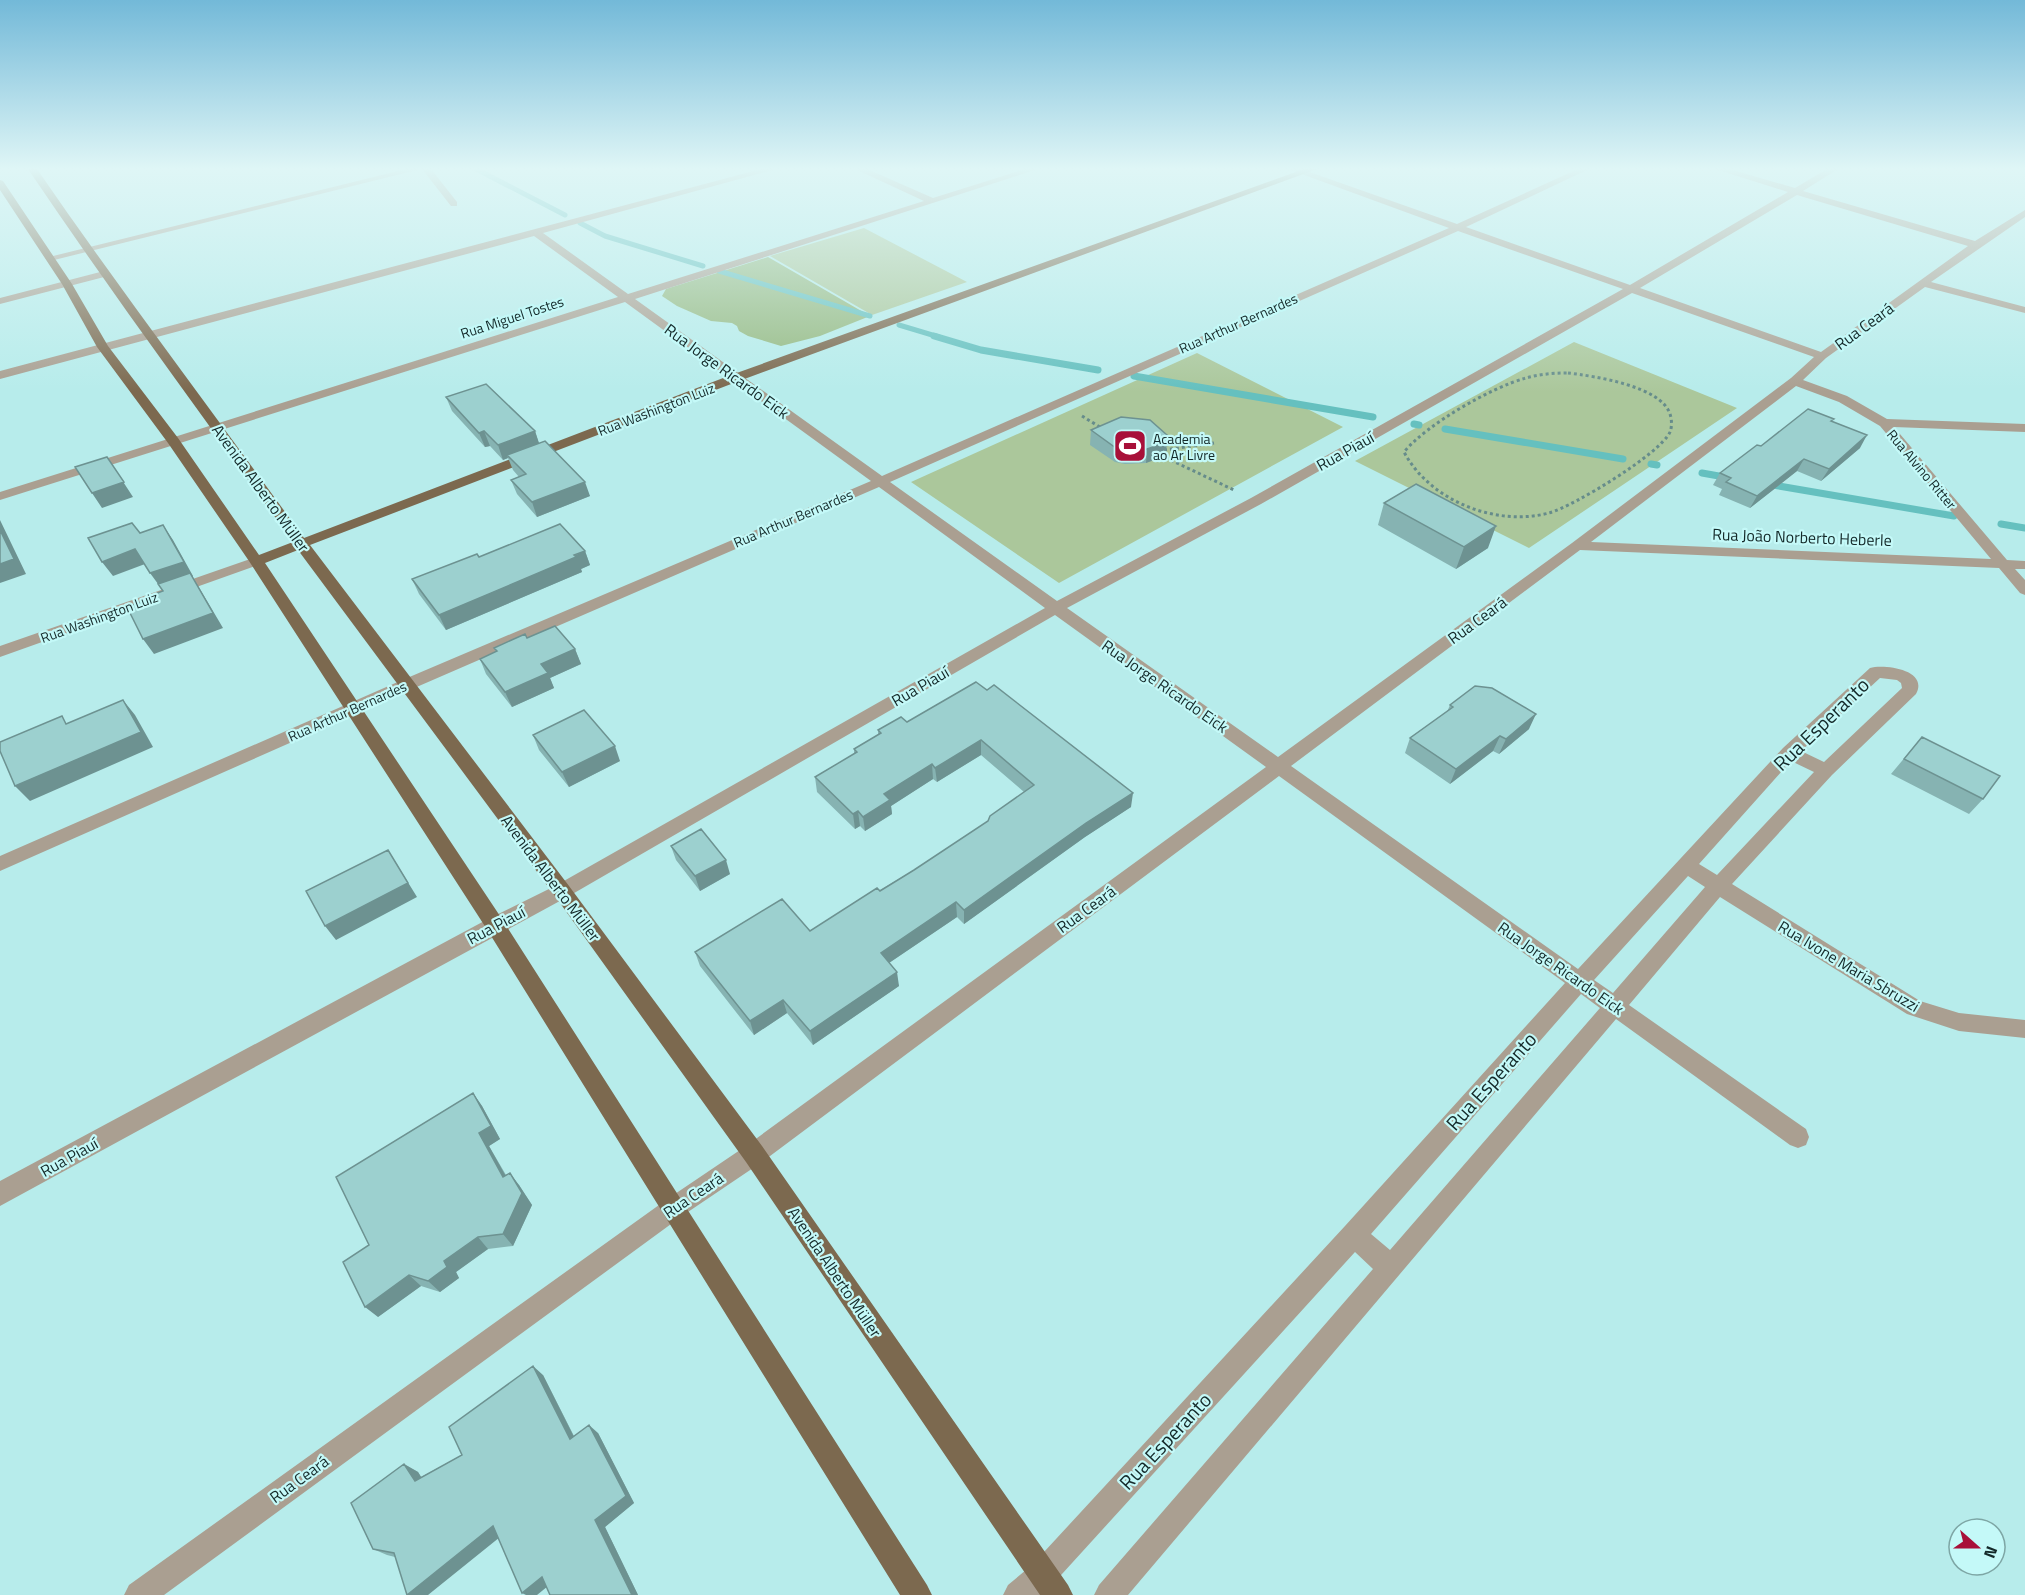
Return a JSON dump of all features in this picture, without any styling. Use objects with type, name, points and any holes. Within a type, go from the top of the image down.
[{"type":"main road","points":[[40,243],[67,284],[103,347],[173,441],[256,561],[495,925],[917,1595]]},
{"type":"main road","name":"Avenida Alberto Müller","points":[[82,243],[302,545],[562,891],[754,1154],[1050,1585]]},
{"type":"main road","name":"Rua Washington Luiz","points":[[256,561],[735,378],[1102,243]]},
{"type":"street","points":[[50,258],[109,243]]},
{"type":"street","points":[[0,375],[492,243]]},
{"type":"street","name":"Rua Jorge Ricardo Eick","points":[[551,243],[1056,608],[1798,1137]]},
{"type":"street","name":"Rua Miguel Tostes","points":[[0,495],[796,243]]},
{"type":"street","name":"Rua Arthur Bernardes","points":[[0,864],[1420,243]]},
{"type":"street","points":[[1504,243],[1822,356]]},
{"type":"street","name":"Rua Piauí","points":[[0,1194],[495,925],[562,891],[1056,608],[1256,501],[1631,289],[1707,243]]},
{"type":"street","name":"Rua Ceará","points":[[139,1595],[674,1208],[754,1154],[1577,546],[1795,381],[1822,356],[1976,244]]},
{"type":"street","points":[[0,301],[104,274]]},
{"type":"street","points":[[1923,284],[2025,310]]},
{"type":"street","name":"Rua Alvino Ritter","points":[[1795,381],[1843,399],[1884,423],[2025,590]]},
{"type":"street","points":[[1884,423],[2025,428]]},
{"type":"street","name":"Rua João Norberto Heberle","points":[[1577,546],[2025,565]]},
{"type":"street","name":"Rua Washington Luiz","points":[[0,652],[256,561]]},
{"type":"street","name":"Rua Esperanto","points":[[1018,1595],[1050,1585],[1354,1235],[1580,981],[1789,752],[1876,672],[1901,675],[1909,681],[1910,690],[1826,771],[1718,886],[1109,1595]]},
{"type":"street","points":[[1789,752],[1826,771]]},
{"type":"street","name":"Rua Ivone Maria Sbruzzi","points":[[1687,866],[1914,1008],[1959,1022],[2025,1029]]},
{"type":"street","points":[[1354,1235],[1390,1267]]},
{"type":"path","points":[[1539,374],[1582,374],[1634,387],[1657,399],[1665,404],[1671,414],[1672,425],[1669,436],[1645,456],[1574,501],[1550,513],[1515,517],[1457,502],[1422,481],[1406,460],[1404,452],[1407,446],[1421,434],[1474,402],[1521,379],[1539,374]]},
{"type":"path","points":[[1058,402],[1111,434]]},
{"type":"path","points":[[1162,450],[1214,443]]},
{"type":"path","points":[[1160,455],[1256,501]]},
{"type":"green space","points":[[812,243],[893,243],[967,282],[872,315],[770,256]]},
{"type":"green space","points":[[768,257],[870,316],[820,336],[781,346],[748,336],[732,323],[711,321],[677,306],[662,296],[666,289]]},
{"type":"green space","points":[[1574,342],[1737,408],[1529,548],[1355,461]]},
{"type":"green space","points":[[1197,353],[1343,427],[1059,583],[911,482]]},
{"type":"building","points":[[486,384],[535,431],[498,445],[484,431],[479,433],[446,397]]},
{"type":"building","points":[[1808,409],[1867,435],[1829,469],[1804,459],[1757,496],[1726,482],[1731,478],[1720,473],[1757,445],[1761,446]]},
{"type":"building","points":[[1121,417],[1150,420],[1168,436],[1156,446],[1147,449],[1126,450],[1116,448],[1091,430]]},
{"type":"building","points":[[545,441],[585,482],[532,502],[511,480],[526,474],[507,455]]},
{"type":"building","points":[[107,457],[124,482],[92,493],[75,467]]},
{"type":"building","points":[[1416,484],[1496,526],[1464,547],[1384,503]]},
{"type":"building","points":[[132,523],[140,533],[163,525],[184,562],[150,573],[135,549],[102,562],[88,538]]},
{"type":"building","points":[[560,524],[585,551],[574,555],[576,557],[439,615],[412,579],[477,554],[479,557]]},
{"type":"building","points":[[0,530],[14,559],[0,564]]},
{"type":"building","points":[[190,573],[213,613],[143,639],[127,607],[156,597],[155,594],[163,591],[158,584]]},
{"type":"building","points":[[555,626],[575,649],[541,664],[548,673],[505,692],[480,659],[497,651],[494,648],[525,634],[527,638]]},
{"type":"building","points":[[976,682],[987,690],[994,685],[1133,793],[1086,823],[964,910],[956,902],[881,953],[897,972],[810,1031],[783,1000],[750,1021],[695,952],[782,899],[810,931],[877,888],[880,891],[914,870],[988,821],[990,816],[1034,785],[981,740],[935,768],[932,764],[884,794],[890,800],[863,817],[858,811],[853,814],[815,777],[857,752],[854,749],[881,733],[878,730],[901,717],[907,722]]},
{"type":"building","points":[[1475,686],[1492,688],[1536,714],[1506,739],[1500,736],[1456,769],[1410,738],[1453,707],[1450,705]]},
{"type":"building","points":[[123,700],[141,732],[15,786],[0,751],[0,742],[62,716],[66,724]]},
{"type":"building","points":[[584,710],[615,746],[562,772],[533,735]]},
{"type":"building","points":[[1922,737],[2000,776],[1983,799],[1904,759]]},
{"type":"building","points":[[701,829],[726,860],[695,876],[671,846]]},
{"type":"building","points":[[388,850],[408,883],[325,926],[306,891]]},
{"type":"building","points":[[473,1093],[491,1126],[479,1133],[503,1177],[510,1173],[522,1193],[503,1234],[478,1237],[444,1261],[447,1267],[428,1281],[409,1275],[365,1307],[343,1262],[369,1245],[336,1177]]},
{"type":"building","points":[[533,1366],[570,1439],[589,1425],[626,1496],[595,1520],[632,1595],[550,1595],[542,1577],[522,1593],[493,1526],[407,1595],[394,1553],[373,1549],[351,1503],[404,1464],[415,1481],[462,1455],[449,1427]]},
{"type":"waterway","points":[[629,243],[703,266]]},
{"type":"waterway","points":[[719,271],[870,316]]},
{"type":"waterway","points":[[899,325],[939,337]]},
{"type":"waterway","points":[[934,336],[981,350],[1098,370]]},
{"type":"waterway","points":[[1134,376],[1373,417]]},
{"type":"waterway","points":[[1414,424],[1419,425]]},
{"type":"waterway","points":[[1445,429],[1623,459]]},
{"type":"waterway","points":[[1651,464],[1657,465]]},
{"type":"waterway","points":[[1702,473],[1730,478]]},
{"type":"waterway","points":[[1767,484],[1954,516]]},
{"type":"waterway","points":[[2001,524],[2025,528]]},
{"type":"place","name":"Academia ao Ar Livre","points":[[1130,446]]}]
